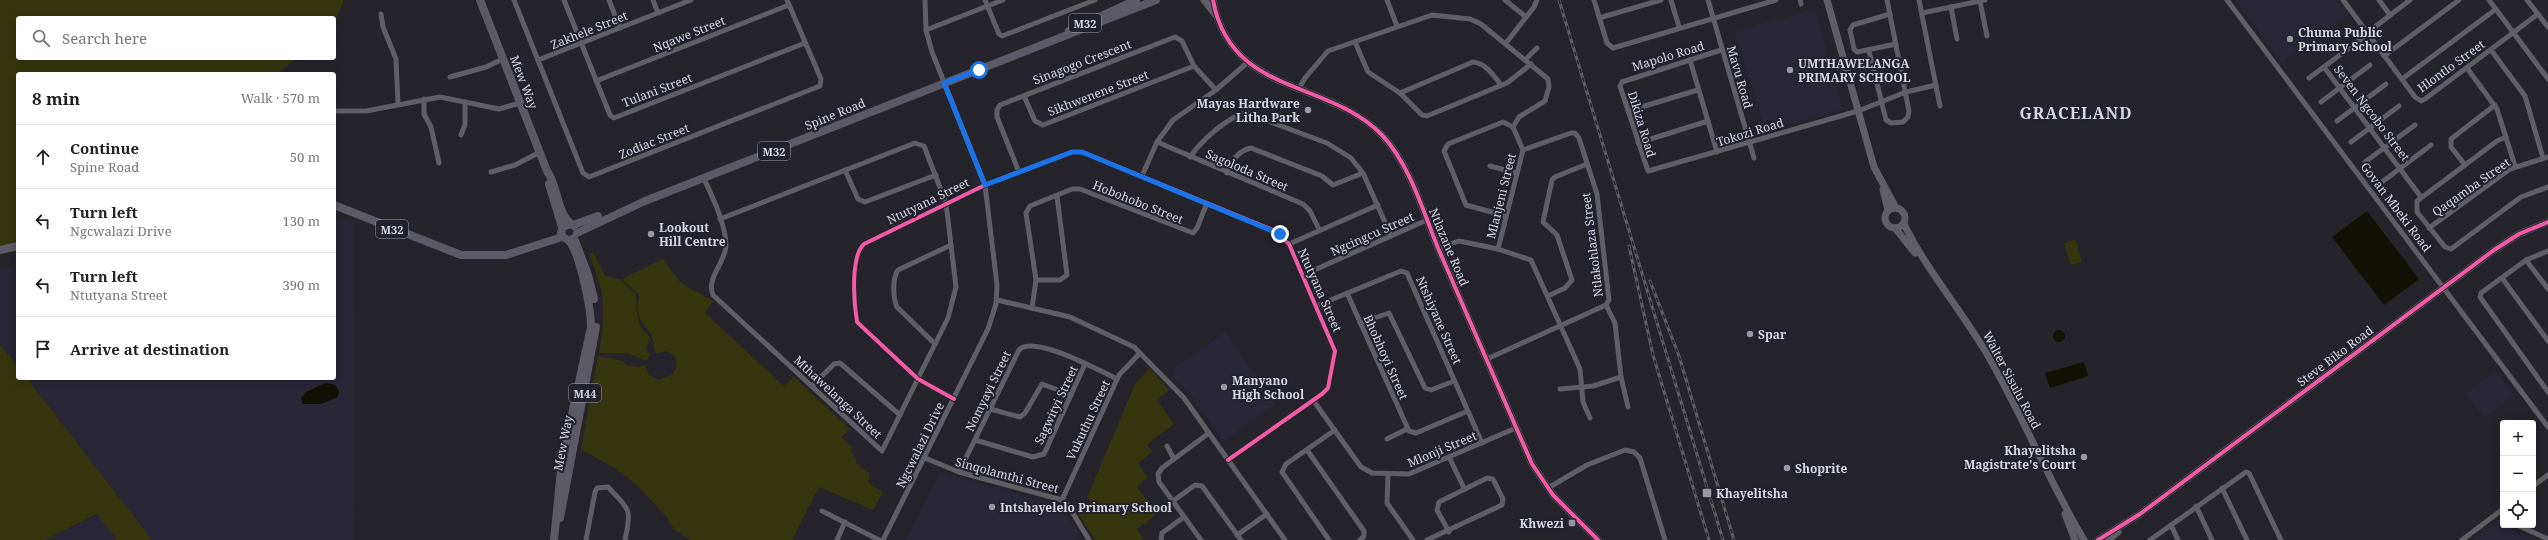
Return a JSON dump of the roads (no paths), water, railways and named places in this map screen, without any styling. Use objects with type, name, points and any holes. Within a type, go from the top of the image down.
[{"type":"main road","name":"Mew Way","points":[[480,0],[548,171],[588,294],[591,314],[588,346],[569,422],[560,478],[554,538]]},
{"type":"main road","name":"Spine Road","points":[[1034,48],[1136,0]]},
{"type":"main road","name":"Spine Road","points":[[336,206],[461,255],[482,257],[506,255],[704,179],[1156,0]]},
{"type":"main road","name":"Mew Way","points":[[554,538],[569,475],[594,341],[595,304],[588,275],[568,231]]},
{"type":"main road","points":[[0,250],[16,246]]},
{"type":"main road","points":[[569,475],[567,464],[572,433],[569,422],[575,418],[581,391],[589,371]]},
{"type":"street","name":"Zodiac Street","points":[[514,0],[584,173],[589,177],[817,87],[821,83],[821,79],[788,2]]},
{"type":"street","name":"Tulani Street","points":[[564,0],[610,115],[616,118],[806,43]]},
{"type":"street","points":[[609,0],[620,28]]},
{"type":"street","points":[[653,0],[658,13]]},
{"type":"street","name":"Zakhele Street","points":[[538,60],[691,0]]},
{"type":"street","name":"Ngcwalazi Drive","points":[[883,540],[988,329],[997,300],[996,266],[985,185],[932,52],[926,30],[925,0]]},
{"type":"street","points":[[985,0],[999,34],[1005,36],[1094,0]]},
{"type":"street","points":[[926,30],[1003,0]]},
{"type":"street","name":"Ntlazane Road","points":[[1204,0],[1216,16],[1229,41],[1248,62],[1264,74],[1353,113],[1378,131],[1398,158],[1427,220],[1532,464],[1548,488],[1598,540]]},
{"type":"street","name":"Ntlazane Road","points":[[1213,0],[1216,16]]},
{"type":"street","points":[[1387,0],[1397,26]]},
{"type":"street","points":[[1505,0],[1526,17]]},
{"type":"street","points":[[1506,43],[1537,0]]},
{"type":"street","points":[[1594,0],[1607,43],[1610,47],[1776,0]]},
{"type":"street","points":[[1599,18],[1661,0]]},
{"type":"street","points":[[1671,0],[1679,27]]},
{"type":"street","name":"Mavu Road","points":[[1708,0],[1721,50],[1754,158]]},
{"type":"street","points":[[1827,0],[1888,210],[1885,216],[1886,223],[1895,228],[1904,224],[1905,214],[1896,208],[1880,181]]},
{"type":"street","points":[[1869,52],[1881,103],[1889,123],[1903,122],[1909,114],[1906,92],[1887,0]]},
{"type":"street","points":[[1919,0],[1940,106]]},
{"type":"street","name":"Govan Mbeki Road","points":[[2227,0],[2548,427]]},
{"type":"street","name":"Hlontlo Street","points":[[2343,0],[2415,97],[2423,100],[2538,14]]},
{"type":"street","points":[[2379,0],[2390,15]]},
{"type":"street","name":"Seven Ngcobo Street","points":[[2410,0],[2324,67],[2421,196]]},
{"type":"street","points":[[2384,56],[2459,0]]},
{"type":"street","points":[[2489,0],[2548,79]]},
{"type":"street","points":[[2528,0],[2548,27]]},
{"type":"street","points":[[1922,13],[1973,1],[1983,1],[1987,36]]},
{"type":"street","name":"Nqawe Street","points":[[596,81],[788,2]]},
{"type":"street","points":[[1951,7],[1957,39]]},
{"type":"street","points":[[2402,79],[2496,9]]},
{"type":"street","points":[[381,14],[383,27],[396,59],[398,104]]},
{"type":"street","points":[[1890,14],[1850,27],[1854,50],[1862,53],[1896,44]]},
{"type":"street","points":[[1298,90],[1305,78],[1328,52],[1397,26],[1432,15],[1470,19],[1481,24],[1526,59],[1548,79],[1547,96],[1539,107],[1519,117],[1513,127],[1507,122],[1499,122],[1448,144],[1444,151],[1466,205],[1506,216]]},
{"type":"street","name":"Sinagogo Crescent","points":[[1019,172],[996,112],[1000,105],[1172,38],[1182,41],[1194,66],[1216,90]]},
{"type":"street","points":[[1355,42],[1368,72],[1400,93],[1422,115],[1427,116],[1501,85],[1531,64]]},
{"type":"street","points":[[1526,59],[1537,48]]},
{"type":"street","name":"Mapolo Road","points":[[1622,82],[1721,50]]},
{"type":"street","points":[[2491,50],[2524,96],[2546,158]]},
{"type":"street","points":[[450,77],[486,67],[503,60]]},
{"type":"street","points":[[1690,60],[1717,152]]},
{"type":"street","points":[[1142,176],[1157,142],[1173,120],[1183,111],[1216,90],[1248,62]]},
{"type":"street","points":[[1400,93],[1473,62],[1479,62],[1491,72],[1501,85]]},
{"type":"street","points":[[2321,102],[2370,65]]},
{"type":"street","name":"Sikhwenene Street","points":[[1024,96],[1034,121],[1043,125],[1194,66]]},
{"type":"street","points":[[2309,78],[2324,67]]},
{"type":"street","points":[[2467,68],[2495,105],[2515,166]]},
{"type":"street","name":"Dikiza Road","points":[[1622,82],[1620,86],[1648,171]]},
{"type":"street","points":[[2337,121],[2386,84]]},
{"type":"street","name":"Tokozi Road","points":[[1648,171],[1858,111],[1906,92],[1936,85]]},
{"type":"street","points":[[1628,111],[1698,90]]},
{"type":"street","points":[[336,110],[366,111],[440,97],[499,109],[520,103]]},
{"type":"street","points":[[424,99],[424,114],[431,127],[439,163]]},
{"type":"street","points":[[460,134],[465,125],[465,102]]},
{"type":"street","points":[[2464,165],[2451,147],[2451,139],[2495,105]]},
{"type":"street","points":[[2351,142],[2399,106]]},
{"type":"street","points":[[1190,157],[1201,142],[1237,116],[1246,113],[1327,143],[1351,158],[1364,173],[1391,236]]},
{"type":"street","points":[[1638,143],[1708,121]]},
{"type":"street","points":[[2366,162],[2415,125]]},
{"type":"street","name":"Mlanjeni Street","points":[[1498,249],[1523,150],[1513,127]]},
{"type":"street","name":"Ntlakohlaza Street","points":[[1487,359],[1606,305],[1609,300],[1597,194],[1579,138],[1575,133],[1523,150]]},
{"type":"street","points":[[2506,137],[2497,141],[2421,196],[2416,203],[2416,208],[2429,228],[2445,247],[2451,249],[2521,197],[2548,188]]},
{"type":"street","name":"Sagoloda Street","points":[[1157,142],[1227,173],[1304,204],[1310,211],[1319,229]]},
{"type":"street","name":"Mthawelanga Street","points":[[918,143],[924,146],[946,203],[955,297],[948,318],[882,451],[718,300],[713,295],[711,285],[726,247],[723,218],[845,170],[918,143]]},
{"type":"street","points":[[2382,182],[2431,145]]},
{"type":"street","points":[[1227,173],[1232,160],[1244,151],[1251,148],[1322,176],[1333,185],[1364,173]]},
{"type":"street","name":"Ntutyana Street","points":[[954,399],[918,379],[857,322],[855,299],[856,255],[864,244],[946,203],[985,185],[1077,151],[1273,230],[1289,244],[1336,354],[1328,388],[1228,460]]},
{"type":"street","points":[[491,172],[507,168],[540,152]]},
{"type":"street","name":"Qaqamba Street","points":[[2429,228],[2515,166],[2546,158]]},
{"type":"street","points":[[1548,296],[1565,288],[1572,280],[1557,235],[1542,222],[1552,180],[1555,177],[1587,164]]},
{"type":"street","points":[[1490,166],[1517,173]]},
{"type":"street","points":[[845,170],[858,199],[865,202],[936,175]]},
{"type":"street","points":[[704,179],[723,218]]},
{"type":"street","name":"Hobohobo Street","points":[[1032,308],[1036,280],[1027,210],[1030,206],[1072,189],[1080,189],[1193,233],[1197,228],[1207,203]]},
{"type":"street","points":[[1036,280],[1060,280],[1067,276],[1057,196]]},
{"type":"street","points":[[1289,244],[1319,229],[1378,205]]},
{"type":"street","points":[[1888,210],[1896,208]]},
{"type":"street","name":"Ngcingcu Street","points":[[1303,275],[1427,220]]},
{"type":"street","name":"Steve Biko Road","points":[[2108,540],[2140,514],[2443,287],[2519,234],[2548,222]]},
{"type":"street","name":"Walter Sisulu Road","points":[[1904,224],[1921,257],[1984,349],[2060,499],[2084,540]]},
{"type":"street","name":"Walter Sisulu Road","points":[[1895,228],[1914,252],[1921,257]]},
{"type":"street","points":[[1438,248],[1459,241],[1498,249],[1531,260],[1580,369],[1583,402],[1590,418]]},
{"type":"street","points":[[935,344],[897,307],[894,299],[895,276],[898,270],[951,245]]},
{"type":"street","points":[[2548,251],[2526,260],[2481,294],[2480,299],[2548,392]]},
{"type":"street","points":[[2526,260],[2548,289]]},
{"type":"street","name":"Ntshiyane Street","points":[[1316,306],[1401,271],[1407,273],[1482,443]]},
{"type":"street","points":[[2502,278],[2548,341]]},
{"type":"street","name":"Bhobhoyi Street","points":[[1348,294],[1407,429]]},
{"type":"street","points":[[997,300],[1070,317],[1124,341],[1140,353],[1184,398],[1285,540]]},
{"type":"street","points":[[1606,305],[1615,323],[1620,377],[1628,407]]},
{"type":"street","points":[[1360,323],[1389,313],[1392,315],[1425,388],[1431,390],[1454,381]]},
{"type":"street","name":"Nomyayi Street","points":[[959,472],[1019,350],[1023,346],[1030,345],[1060,353],[1117,379]]},
{"type":"street","name":"Vukuthu Street","points":[[1062,500],[1117,379],[1140,353]]},
{"type":"street","points":[[812,386],[834,364],[840,363],[900,415]]},
{"type":"street","name":"Sagwityi Street","points":[[975,440],[1033,457],[1041,456],[1046,450],[1085,364]]},
{"type":"street","points":[[1560,390],[1581,388],[1620,377]]},
{"type":"street","points":[[990,409],[1020,417],[1025,413],[1038,386],[1042,384],[1071,395]]},
{"type":"street","name":"Mlonji Street","points":[[1313,400],[1362,469],[1372,473],[1409,474],[1516,428]]},
{"type":"street","points":[[1387,439],[1407,429],[1416,433],[1468,411]]},
{"type":"street","points":[[1329,540],[1283,476],[1283,469],[1286,464],[1335,430]]},
{"type":"street","points":[[1201,540],[1159,482],[1158,474],[1162,468],[1209,433]]},
{"type":"street","points":[[1167,446],[1174,459]]},
{"type":"street","points":[[1307,450],[1364,531],[1364,536],[1360,540]]},
{"type":"street","points":[[1548,488],[1587,465],[1625,450],[1631,450],[1640,458],[1665,540]]},
{"type":"street","points":[[1449,457],[1464,488]]},
{"type":"street","name":"Sinqolamthi Street","points":[[925,458],[959,472],[1062,500],[1068,505],[1089,540]]},
{"type":"street","points":[[2150,540],[2242,472],[2249,474],[2281,540]]},
{"type":"street","points":[[1388,474],[1387,503],[1413,540]]},
{"type":"street","points":[[2536,484],[2548,475]]},
{"type":"street","points":[[1427,540],[1449,532],[1503,503],[1496,483],[1490,478],[1464,488],[1440,500],[1437,504],[1437,510],[1449,532]]},
{"type":"street","points":[[1173,501],[1195,485],[1202,486],[1239,538],[1267,514]]},
{"type":"street","points":[[586,540],[595,492],[597,488],[604,486],[608,487],[628,509],[630,515],[626,540]]},
{"type":"street","points":[[2222,488],[2247,540]]},
{"type":"street","name":"Walter Sisulu Road","points":[[2060,499],[2075,540]]},
{"type":"street","points":[[2196,506],[2212,540]]},
{"type":"street","points":[[822,511],[879,540]]},
{"type":"street","points":[[2462,540],[2500,511]]},
{"type":"street","name":"Steve Biko Road","points":[[2098,540],[2140,514]]},
{"type":"street","points":[[1161,540],[1162,533],[1184,517]]},
{"type":"street","points":[[837,540],[845,522]]},
{"type":"street","points":[[2171,525],[2178,540]]},
{"type":"street","points":[[2524,528],[2548,539]]},
{"type":"railway","points":[[1559,0],[1723,540]]},
{"type":"railway","points":[[1629,246],[1653,355],[1709,540]]},
{"type":"railway","points":[[1650,281],[1679,356],[1734,540]]},
{"type":"place","name":"Chuma Public Primary School","points":[[2290,39]]},
{"type":"place","name":"UMTHAWELANGA PRIMARY SCHOOL","points":[[1790,70]]},
{"type":"place","name":"Mayas Hardware Litha Park","points":[[1308,110]]},
{"type":"place","name":"Lookout Hill Centre","points":[[651,234]]},
{"type":"place","name":"Spar","points":[[1750,334]]},
{"type":"place","name":"Manyano High School","points":[[1224,387]]},
{"type":"place","name":"Khayelitsha Magistrate's Court","points":[[2084,457]]},
{"type":"place","name":"Shoprite","points":[[1787,468]]},
{"type":"place","name":"Khayelitsha","points":[[1707,493]]},
{"type":"place","name":"Intshayelelo Primary School","points":[[992,507]]},
{"type":"place","name":"Khwezi","points":[[1572,523]]},
{"type":"district","name":"GRACELAND","points":[[2076,113]]}]
